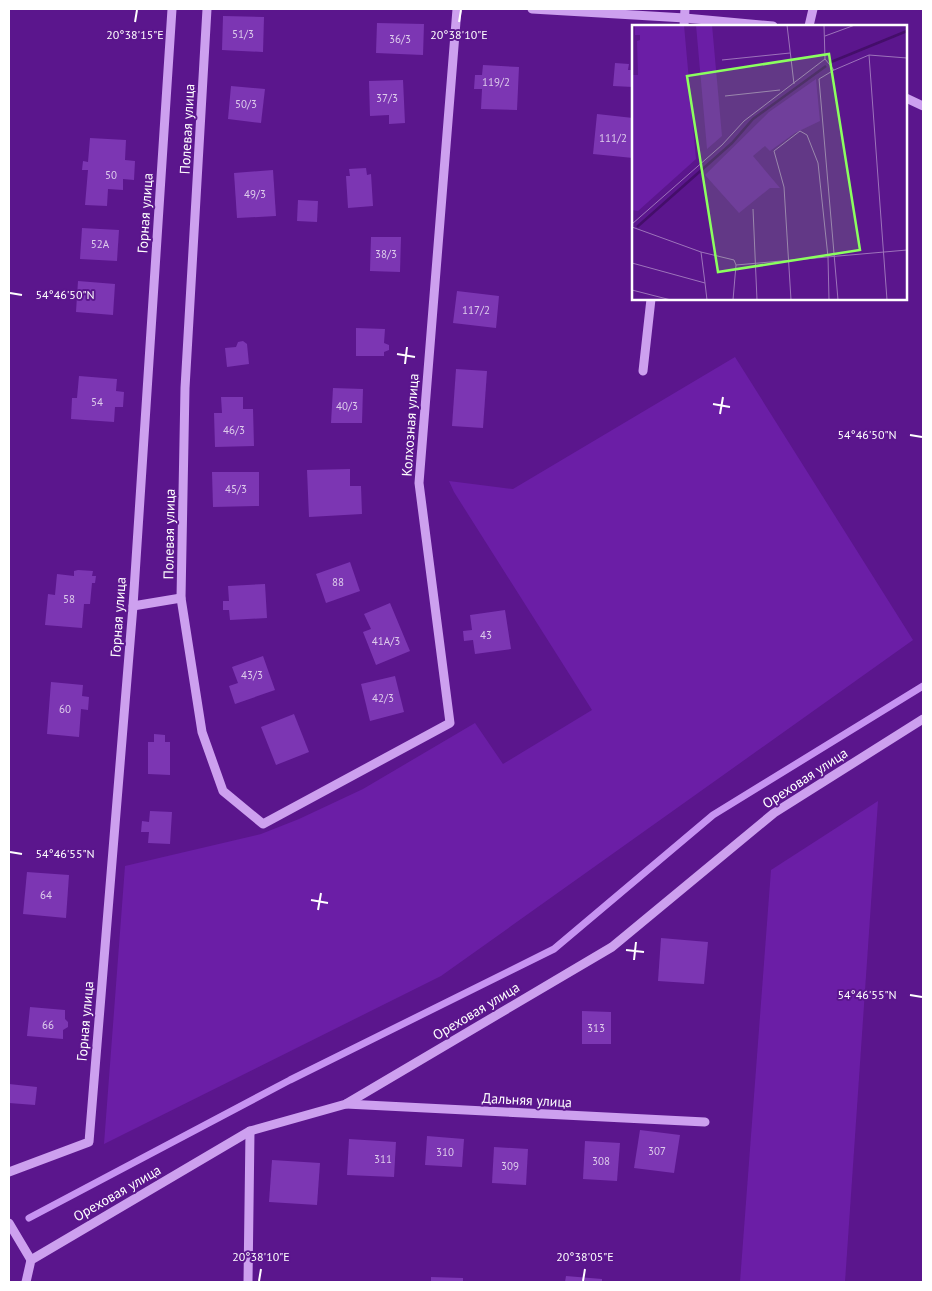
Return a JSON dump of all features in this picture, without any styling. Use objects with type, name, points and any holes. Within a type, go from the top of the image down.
[{"type":"street","name":"Горная улица","points":[[9,1172],[89,1142],[133,606],[172,9]]},
{"type":"street","name":"Полевая улица","points":[[207,9],[185,388],[181,598],[202,732],[222,791],[263,824],[450,723]]},
{"type":"street","name":"Колхозная улица","points":[[450,723],[419,483],[457,9]]},
{"type":"street","points":[[532,9],[684,18],[762,25]]},
{"type":"street","points":[[809,25],[812,9]]},
{"type":"street","points":[[907,98],[923,106]]},
{"type":"street","points":[[643,371],[651,300]]},
{"type":"street","points":[[133,606],[181,598]]},
{"type":"street","name":"Ореховая улица","points":[[31,1260],[250,1131],[346,1104],[612,947],[774,813],[923,719]]},
{"type":"street","name":"Дальняя улица","points":[[346,1104],[706,1122]]},
{"type":"street","points":[[248,1282],[250,1131]]},
{"type":"street","points":[[9,1223],[31,1260],[26,1282]]},
{"type":"shaded area","points":[[735,357],[913,640],[441,976],[104,1144],[125,866],[261,834],[299,819],[363,789],[475,723],[503,764],[592,710],[454,492],[449,481],[513,489]]},
{"type":"shaded area","points":[[878,801],[845,1282],[740,1282],[771,870]]},
{"type":"building","points":[[223,16],[264,17],[263,52],[222,50]]},
{"type":"building","points":[[377,23],[424,24],[423,55],[376,53]]},
{"type":"building","points":[[615,63],[629,64],[628,70],[632,70],[632,87],[613,86]]},
{"type":"building","points":[[483,65],[519,67],[517,110],[481,109],[482,89],[474,89],[475,75],[482,75]]},
{"type":"building","points":[[403,80],[405,123],[389,124],[389,115],[370,116],[369,81]]},
{"type":"building","points":[[231,86],[265,89],[261,123],[228,119]]},
{"type":"building","points":[[597,114],[632,118],[632,158],[593,154]]},
{"type":"building","points":[[90,138],[126,140],[125,160],[135,161],[134,180],[123,179],[123,190],[108,189],[107,206],[85,205],[88,170],[82,170],[83,161],[88,162]]},
{"type":"building","points":[[366,168],[367,175],[371,174],[373,206],[348,208],[346,176],[350,176],[349,169]]},
{"type":"building","points":[[273,170],[276,216],[237,218],[234,173]]},
{"type":"building","points":[[298,200],[318,201],[317,222],[297,221]]},
{"type":"building","points":[[82,228],[119,230],[117,261],[80,259]]},
{"type":"building","points":[[371,237],[401,237],[400,272],[370,271]]},
{"type":"building","points":[[78,281],[115,284],[113,315],[76,312]]},
{"type":"building","points":[[457,291],[499,296],[496,328],[453,323]]},
{"type":"building","points":[[356,328],[385,329],[384,343],[389,345],[389,350],[384,352],[384,356],[356,356]]},
{"type":"building","points":[[243,341],[247,344],[249,364],[227,367],[225,348],[236,347],[238,342]]},
{"type":"building","points":[[456,369],[487,371],[483,428],[452,426]]},
{"type":"building","points":[[79,376],[117,379],[116,391],[124,392],[123,407],[115,407],[114,422],[71,419],[72,398],[77,398]]},
{"type":"building","points":[[333,388],[363,389],[362,423],[331,423]]},
{"type":"building","points":[[221,397],[243,397],[243,409],[253,409],[254,446],[215,447],[214,413],[222,413]]},
{"type":"building","points":[[350,469],[350,486],[361,486],[362,514],[309,517],[307,470]]},
{"type":"building","points":[[212,472],[259,472],[259,506],[213,507]]},
{"type":"building","points":[[350,562],[360,591],[326,603],[316,574]]},
{"type":"building","points":[[74,571],[93,571],[92,576],[96,576],[95,583],[92,583],[90,604],[84,604],[82,628],[45,625],[48,594],[55,595],[57,574],[74,576]]},
{"type":"building","points":[[265,584],[267,618],[230,620],[229,610],[223,610],[223,601],[229,601],[228,586]]},
{"type":"building","points":[[390,603],[410,651],[376,665],[363,632],[371,629],[364,614]]},
{"type":"building","points":[[505,610],[511,649],[475,654],[473,640],[464,641],[463,631],[472,630],[470,615]]},
{"type":"building","points":[[263,656],[275,690],[235,704],[229,686],[238,683],[232,667]]},
{"type":"building","points":[[395,676],[404,712],[370,721],[361,684]]},
{"type":"building","points":[[51,682],[83,685],[82,696],[89,697],[88,710],[81,709],[79,737],[47,734]]},
{"type":"building","points":[[294,714],[309,752],[276,765],[261,727]]},
{"type":"building","points":[[154,734],[165,735],[165,742],[170,742],[170,775],[148,774],[148,742],[154,742]]},
{"type":"building","points":[[150,811],[172,812],[170,844],[148,843],[149,832],[141,832],[142,821],[149,822]]},
{"type":"building","points":[[27,872],[69,875],[66,918],[23,914]]},
{"type":"building","points":[[661,938],[708,942],[704,984],[658,981]]},
{"type":"building","points":[[30,1007],[65,1010],[65,1019],[68,1022],[68,1027],[63,1030],[63,1039],[27,1036]]},
{"type":"building","points":[[582,1011],[611,1012],[611,1044],[582,1044]]},
{"type":"building","points":[[9,1084],[37,1087],[35,1105],[9,1103]]},
{"type":"building","points":[[640,1130],[680,1135],[674,1173],[634,1168]]},
{"type":"building","points":[[427,1136],[464,1139],[462,1167],[425,1165]]},
{"type":"building","points":[[349,1139],[396,1142],[394,1177],[347,1175]]},
{"type":"building","points":[[585,1141],[620,1143],[617,1181],[583,1179]]},
{"type":"building","points":[[494,1147],[528,1149],[526,1185],[492,1183]]},
{"type":"building","points":[[272,1160],[320,1163],[317,1205],[269,1202]]},
{"type":"building","points":[[566,1276],[602,1279],[602,1282],[565,1282]]},
{"type":"building","points":[[431,1277],[463,1278],[463,1282],[431,1282]]},
{"type":"waterway","points":[[29,1218],[290,1080],[554,949],[713,815],[923,686]]}]
